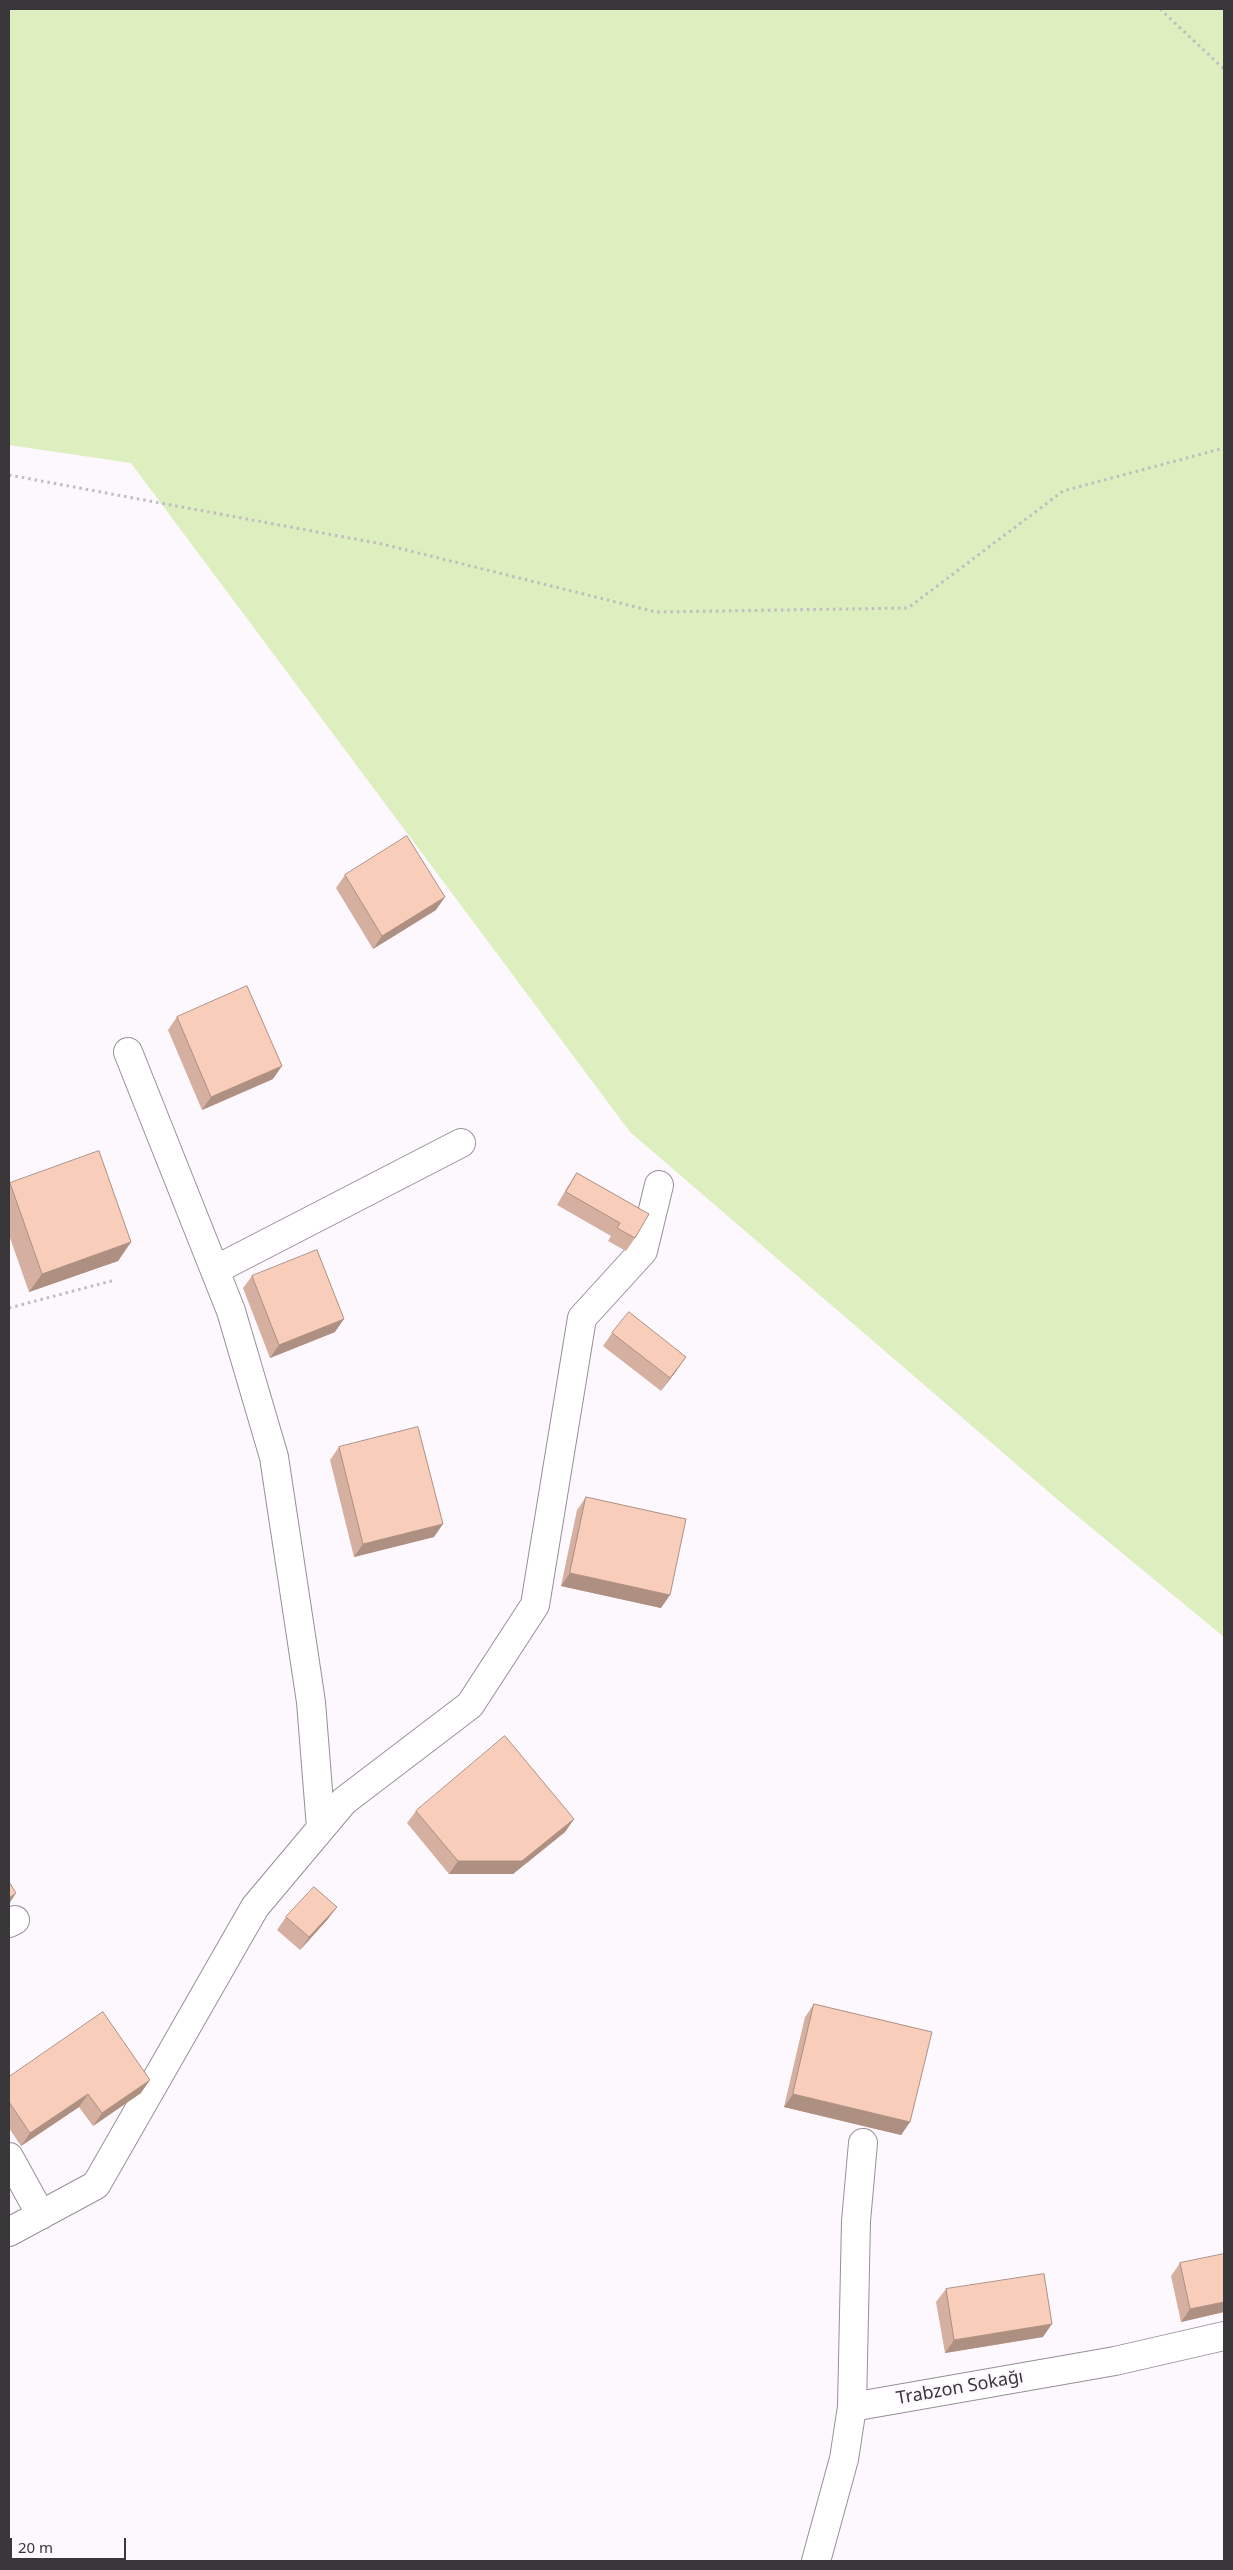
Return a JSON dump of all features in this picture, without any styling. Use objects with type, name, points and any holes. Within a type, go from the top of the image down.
[{"type":"street","points":[[128,1052],[231,1311],[274,1457],[311,1702],[321,1828]]},
{"type":"street","points":[[215,1270],[461,1143]]},
{"type":"street","points":[[9,2232],[96,2185],[255,1907],[344,1801],[470,1705],[535,1605],[582,1318],[643,1251],[659,1185]]},
{"type":"street","points":[[816,2561],[844,2459],[852,2407],[856,2221],[863,2143]]},
{"type":"street","points":[[9,2157],[41,2215]]},
{"type":"street","name":"Trabzon Sokağı","points":[[852,2407],[1115,2361],[1224,2336]]},
{"type":"path","points":[[1160,9],[1224,69]]},
{"type":"path","points":[[9,475],[382,544],[656,612],[908,608],[1062,491],[1224,448]]},
{"type":"path","points":[[9,1308],[115,1280]]},
{"type":"green space","points":[[9,9],[1224,9],[1224,1637],[1065,1506],[630,1132],[131,463],[9,445]]},
{"type":"building","points":[[407,836],[445,897],[382,936],[345,875]]},
{"type":"building","points":[[247,986],[282,1066],[211,1097],[177,1017]]},
{"type":"building","points":[[99,1151],[131,1242],[42,1274],[10,1183]]},
{"type":"building","points":[[577,1173],[649,1214],[635,1238],[617,1228],[620,1223],[566,1192]]},
{"type":"building","points":[[317,1250],[344,1319],[279,1345],[252,1276]]},
{"type":"building","points":[[629,1312],[686,1357],[670,1378],[612,1333]]},
{"type":"building","points":[[418,1427],[443,1524],[363,1544],[339,1447]]},
{"type":"building","points":[[586,1497],[686,1519],[670,1595],[570,1573]]},
{"type":"building","points":[[505,1736],[574,1819],[522,1861],[458,1861],[416,1811]]},
{"type":"building","points":[[9,1882],[16,1893],[9,1898]]},
{"type":"building","points":[[314,1887],[337,1907],[309,1937],[286,1917]]},
{"type":"building","points":[[814,2004],[932,2032],[910,2122],[793,2094]]},
{"type":"building","points":[[103,2012],[150,2080],[102,2113],[88,2094],[30,2133],[9,2102],[9,2077]]},
{"type":"building","points":[[1224,2254],[1224,2302],[1190,2309],[1180,2263]]},
{"type":"building","points":[[1044,2274],[1052,2324],[954,2340],[946,2289]]}]
